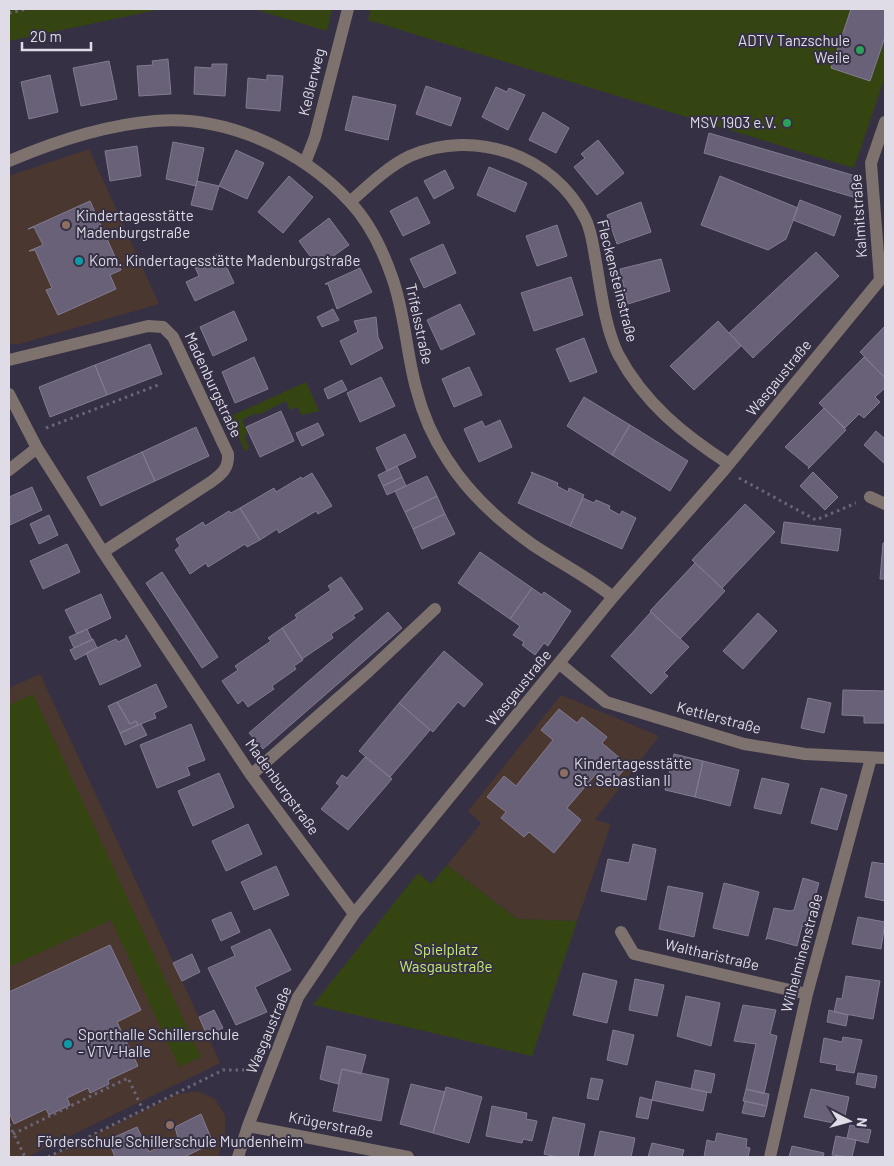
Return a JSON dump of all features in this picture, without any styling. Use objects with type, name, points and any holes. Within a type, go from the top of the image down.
[{"type":"street","name":"Keßlerweg","points":[[305,163],[315,137],[348,9]]},
{"type":"street","name":"Trifelsstraße","points":[[9,161],[77,135],[117,126],[156,121],[189,121],[247,134],[305,163],[350,202],[376,241],[392,275],[401,304],[416,389],[428,423],[455,471],[475,496],[516,532],[594,581],[613,597]]},
{"type":"street","name":"Kalmitstraße","points":[[883,281],[871,163],[885,122]]},
{"type":"street","name":"Fleckensteinstraße","points":[[350,202],[374,181],[404,160],[442,147],[488,146],[511,152],[533,162],[552,177],[568,194],[585,218],[591,236],[601,294],[617,352],[631,376],[669,421],[727,467]]},
{"type":"street","name":"Wasgaustraße","points":[[238,1157],[248,1126],[298,997],[354,914],[613,597],[727,467],[883,281]]},
{"type":"street","name":"Madenburgstraße","points":[[9,360],[148,326],[163,327],[169,331],[177,346],[228,454],[229,462],[221,475],[103,552]]},
{"type":"street","name":"Madenburgstraße","points":[[9,394],[30,435],[103,552],[251,775],[354,914]]},
{"type":"street","points":[[9,470],[38,448]]},
{"type":"street","points":[[870,497],[885,504]]},
{"type":"street","points":[[251,775],[370,671],[436,609]]},
{"type":"street","name":"Kettlerstraße","points":[[560,664],[606,702],[744,744],[805,754],[885,758]]},
{"type":"street","name":"Wilhelminenstraße","points":[[770,1157],[807,994],[871,758]]},
{"type":"street","name":"Waltharistraße","points":[[621,932],[634,954],[807,994]]},
{"type":"street","name":"Krügerstraße","points":[[248,1126],[408,1157]]},
{"type":"path","points":[[9,12],[26,9]]},
{"type":"path","points":[[30,435],[158,385]]},
{"type":"path","points":[[727,467],[816,520],[870,497]]},
{"type":"path","points":[[48,1157],[223,1070],[243,1070],[278,1048]]},
{"type":"path","points":[[13,1134],[128,1078],[142,1110]]},
{"type":"path","points":[[9,1124],[25,1157]]},
{"type":"shaded area","name":"Kindertagesstätte Madenburgstraße","points":[[89,149],[159,304],[19,344],[9,344],[9,176]]},
{"type":"shaded area","points":[[40,674],[220,1063],[27,1157],[9,1157],[9,688]]},
{"type":"shaded area","name":"Kindertagesstätte St. Sebastian II","points":[[561,695],[659,736],[595,820],[611,824],[577,921],[517,919],[447,865],[481,823],[468,811]]},
{"type":"shaded area","name":"Förderschule Schillerschule Mundenheim","points":[[197,1091],[215,1099],[225,1115],[225,1135],[218,1157],[48,1157],[178,1094]]},
{"type":"green space","points":[[9,9],[162,9],[9,41]]},
{"type":"green space","points":[[253,9],[332,9],[327,31]]},
{"type":"green space","name":"MSV 1903 e.V.","points":[[371,9],[885,9],[885,77],[854,168],[368,20]]},
{"type":"green space","points":[[306,382],[319,411],[301,415],[298,407],[290,410],[286,401],[258,415],[256,413],[242,420],[248,434],[244,436],[249,448],[245,451],[229,417]]},
{"type":"green space","points":[[33,694],[201,1057],[179,1067],[111,920],[9,967],[9,705]]},
{"type":"green space","name":"Spielplatz Wasgaustraße","points":[[447,865],[517,919],[577,921],[532,1056],[313,1005],[418,873],[431,884]]},
{"type":"building","points":[[851,9],[885,9],[885,37],[870,81],[831,68]]},
{"type":"building","points":[[168,59],[171,94],[139,96],[137,66],[153,65],[152,61]]},
{"type":"building","points":[[109,61],[117,99],[81,106],[73,68]]},
{"type":"building","points":[[212,64],[227,64],[225,96],[194,94],[195,67],[212,68]]},
{"type":"building","points":[[50,75],[58,112],[29,119],[21,82]]},
{"type":"building","points":[[267,75],[283,76],[280,111],[246,108],[248,78],[267,80]]},
{"type":"building","points":[[426,86],[461,98],[451,126],[416,114]]},
{"type":"building","points":[[496,87],[507,92],[509,88],[525,95],[508,130],[482,117]]},
{"type":"building","points":[[353,96],[396,105],[388,140],[345,130]]},
{"type":"building","points":[[543,112],[569,128],[556,153],[529,140]]},
{"type":"building","points":[[709,133],[859,177],[853,197],[704,153]]},
{"type":"building","points":[[598,140],[624,173],[597,195],[574,167],[585,158],[581,154]]},
{"type":"building","points":[[173,142],[204,148],[196,186],[166,179]]},
{"type":"building","points":[[137,146],[141,176],[110,181],[105,151]]},
{"type":"building","points":[[236,150],[264,163],[247,199],[219,186]]},
{"type":"building","points":[[489,167],[527,183],[515,212],[477,195]]},
{"type":"building","points":[[445,170],[454,188],[434,199],[424,181]]},
{"type":"building","points":[[289,176],[313,197],[283,233],[258,212]]},
{"type":"building","points":[[720,176],[798,208],[786,239],[768,250],[701,225]]},
{"type":"building","points":[[197,181],[219,186],[212,210],[191,205]]},
{"type":"building","points":[[417,197],[430,223],[403,236],[390,211]]},
{"type":"building","points":[[800,200],[841,216],[834,236],[793,220]]},
{"type":"building","name":"Kom. Kindertagesstätte Madenburgstraße","points":[[90,201],[121,270],[110,275],[116,289],[58,315],[46,290],[52,288],[35,250],[29,251],[43,245],[34,227],[28,229]]},
{"type":"building","points":[[641,202],[651,232],[617,244],[607,215]]},
{"type":"building","points":[[329,218],[349,245],[318,267],[299,241]]},
{"type":"building","points":[[557,225],[567,256],[537,266],[526,236]]},
{"type":"building","points":[[443,244],[456,273],[424,288],[410,259]]},
{"type":"building","points":[[816,252],[839,276],[753,358],[729,333]]},
{"type":"building","points":[[220,253],[234,283],[195,301],[186,282],[199,276],[194,265]]},
{"type":"building","points":[[661,259],[670,291],[628,304],[620,269]]},
{"type":"building","points":[[360,268],[372,292],[337,309],[328,284],[325,284]]},
{"type":"building","points":[[571,277],[583,315],[534,331],[521,293]]},
{"type":"building","points":[[460,304],[475,334],[441,350],[427,320]]},
{"type":"building","points":[[333,309],[339,320],[322,327],[317,317]]},
{"type":"building","points":[[234,311],[247,340],[213,356],[200,327]]},
{"type":"building","points":[[376,317],[378,337],[383,348],[351,365],[340,341],[358,332],[354,321]]},
{"type":"building","points":[[718,321],[741,346],[694,390],[670,366]]},
{"type":"building","points":[[885,326],[885,378],[860,352]]},
{"type":"building","points":[[584,338],[597,372],[570,382],[556,349]]},
{"type":"building","points":[[150,344],[162,374],[107,395],[95,365]]},
{"type":"building","points":[[254,357],[268,389],[235,403],[222,372]]},
{"type":"building","points":[[864,357],[885,378],[885,388],[875,397],[880,402],[864,418],[859,414],[845,428],[819,403]]},
{"type":"building","points":[[95,365],[107,395],[50,417],[39,387]]},
{"type":"building","points":[[469,367],[482,395],[454,407],[442,379]]},
{"type":"building","points":[[381,377],[395,406],[360,422],[347,393]]},
{"type":"building","points":[[342,380],[347,390],[328,399],[324,389]]},
{"type":"building","points":[[584,397],[630,425],[612,455],[567,426]]},
{"type":"building","points":[[824,408],[846,430],[808,469],[809,467],[785,447]]},
{"type":"building","points":[[281,411],[294,441],[260,457],[246,427]]},
{"type":"building","points":[[500,420],[512,447],[479,462],[464,429],[482,421],[485,427]]},
{"type":"building","points":[[318,423],[324,435],[302,446],[296,433]]},
{"type":"building","points":[[630,425],[688,461],[670,491],[612,455]]},
{"type":"building","points":[[196,427],[209,456],[155,481],[142,452]]},
{"type":"building","points":[[876,431],[885,439],[885,464],[864,445]]},
{"type":"building","points":[[405,434],[416,457],[387,471],[376,448]]},
{"type":"building","points":[[142,452],[155,481],[101,506],[87,477]]},
{"type":"building","points":[[397,466],[402,477],[383,486],[378,475]]},
{"type":"building","points":[[531,472],[558,483],[557,486],[568,492],[569,488],[584,495],[570,526],[518,503],[532,474]]},
{"type":"building","points":[[813,472],[838,497],[825,510],[800,486]]},
{"type":"building","points":[[312,473],[332,506],[318,514],[316,511],[279,533],[277,529],[260,540],[240,508],[274,488],[276,492],[301,477],[302,479]]},
{"type":"building","points":[[427,476],[437,496],[405,512],[395,491]]},
{"type":"building","points":[[402,477],[406,486],[387,495],[383,486]]},
{"type":"building","points":[[32,487],[42,510],[10,525],[9,497]]},
{"type":"building","points":[[437,496],[445,514],[413,529],[405,512]]},
{"type":"building","points":[[583,498],[594,503],[596,500],[610,506],[609,509],[620,515],[622,511],[636,518],[622,549],[570,526]]},
{"type":"building","points":[[745,504],[775,532],[722,588],[692,560]]},
{"type":"building","points":[[240,508],[260,540],[247,547],[245,544],[208,567],[206,563],[190,574],[175,550],[180,546],[176,539],[203,522],[205,526],[229,511],[231,513]]},
{"type":"building","points":[[445,514],[455,534],[422,549],[413,529]]},
{"type":"building","points":[[49,515],[58,535],[39,544],[30,524]]},
{"type":"building","points":[[784,522],[841,529],[838,551],[781,543]]},
{"type":"building","points":[[883,543],[885,543],[885,579],[880,579]]},
{"type":"building","points":[[67,544],[80,572],[43,589],[30,561]]},
{"type":"building","points":[[480,552],[532,588],[510,619],[458,583]]},
{"type":"building","points":[[695,563],[725,591],[680,639],[650,611]]},
{"type":"building","points":[[162,572],[218,657],[202,668],[146,583]]},
{"type":"building","points":[[341,577],[363,609],[353,615],[355,618],[331,634],[333,638],[302,659],[282,628],[297,618],[295,615],[331,590],[328,586]]},
{"type":"building","points":[[532,588],[542,595],[544,592],[571,611],[548,646],[544,643],[535,655],[522,645],[524,642],[513,635],[520,626],[510,619]]},
{"type":"building","points":[[101,594],[111,618],[77,634],[65,610]]},
{"type":"building","points":[[388,612],[402,628],[263,749],[249,733]]},
{"type":"building","points":[[651,612],[689,647],[664,673],[668,676],[651,694],[611,656]]},
{"type":"building","points":[[758,613],[777,631],[743,669],[723,651]]},
{"type":"building","points":[[282,628],[303,660],[294,666],[296,669],[272,686],[274,689],[248,707],[243,700],[238,704],[222,681],[238,670],[235,666],[271,641],[268,638]]},
{"type":"building","points":[[87,629],[92,640],[74,648],[69,637]]},
{"type":"building","points":[[126,635],[141,666],[100,685],[86,653],[116,639],[118,642],[126,638]]},
{"type":"building","points":[[93,639],[97,648],[75,660],[70,650]]},
{"type":"building","points":[[444,651],[483,684],[464,707],[458,702],[433,732],[399,703]]},
{"type":"building","points":[[156,684],[167,707],[154,713],[156,718],[138,725],[136,721],[130,724],[117,702]]},
{"type":"building","points":[[843,690],[885,691],[885,723],[864,723],[864,716],[842,715]]},
{"type":"building","points":[[808,698],[831,703],[824,733],[801,728]]},
{"type":"building","points":[[117,702],[130,724],[136,721],[138,725],[120,733],[108,706]]},
{"type":"building","points":[[399,703],[430,730],[390,777],[359,751]]},
{"type":"building","points":[[559,709],[577,723],[582,717],[607,737],[602,743],[628,765],[610,786],[596,774],[567,808],[581,820],[554,853],[529,832],[524,837],[501,818],[506,812],[487,797],[504,776],[516,786],[553,740],[541,730]]},
{"type":"building","points":[[141,724],[147,735],[125,745],[120,733]]},
{"type":"building","points":[[191,724],[205,760],[187,767],[190,775],[157,788],[140,745]]},
{"type":"building","points":[[674,754],[703,761],[695,797],[665,790]]},
{"type":"building","points":[[365,757],[392,779],[348,830],[321,809],[340,786],[336,783],[342,775],[347,778]]},
{"type":"building","points":[[703,761],[739,770],[730,806],[695,797]]},
{"type":"building","points":[[219,773],[234,807],[193,826],[178,791]]},
{"type":"building","points":[[762,778],[789,784],[781,814],[754,808]]},
{"type":"building","points":[[821,788],[847,795],[837,830],[811,823]]},
{"type":"building","points":[[248,824],[262,854],[226,871],[212,841]]},
{"type":"building","points":[[633,844],[656,849],[646,900],[601,891],[608,859],[629,863]]},
{"type":"building","points":[[872,862],[885,864],[885,901],[865,897]]},
{"type":"building","points":[[276,866],[289,895],[254,910],[241,882]]},
{"type":"building","points":[[803,878],[819,883],[806,927],[802,926],[797,946],[767,938],[766,940],[774,908],[794,910]]},
{"type":"building","points":[[724,883],[759,892],[748,936],[713,928]]},
{"type":"building","points":[[668,886],[703,893],[694,937],[659,929]]},
{"type":"building","points":[[231,912],[240,932],[221,941],[212,920]]},
{"type":"building","points":[[858,917],[885,922],[881,949],[852,944]]},
{"type":"building","points":[[270,929],[291,970],[255,987],[267,1012],[236,1025],[208,968],[235,956],[231,947]]},
{"type":"building","name":"Sporthalle Schillerschule - VTV-Halle","points":[[110,945],[141,1010],[117,1022],[138,1066],[108,1080],[109,1084],[90,1093],[88,1088],[67,1098],[70,1105],[49,1115],[46,1109],[14,1124],[9,1112],[9,992]]},
{"type":"building","points":[[192,954],[200,972],[182,981],[173,963]]},
{"type":"building","points":[[583,973],[617,981],[607,1023],[573,1015]]},
{"type":"building","points":[[846,976],[880,981],[873,1019],[834,1012],[837,998],[842,999]]},
{"type":"building","points":[[635,979],[664,985],[657,1016],[629,1010]]},
{"type":"building","points":[[686,996],[720,1003],[711,1046],[677,1036]]},
{"type":"building","points":[[743,1005],[776,1010],[770,1034],[777,1036],[764,1094],[746,1089],[756,1044],[734,1041]]},
{"type":"building","points":[[214,1010],[223,1028],[207,1035],[199,1017]]},
{"type":"building","points":[[829,1010],[848,1015],[846,1026],[827,1022]]},
{"type":"building","points":[[613,1030],[634,1035],[627,1065],[607,1060]]},
{"type":"building","points":[[843,1037],[862,1040],[854,1073],[836,1070],[837,1065],[820,1062],[824,1038],[842,1042]]},
{"type":"building","points":[[327,1046],[366,1055],[361,1074],[342,1069],[338,1084],[320,1079]]},
{"type":"building","points":[[342,1069],[389,1079],[381,1121],[333,1111]]},
{"type":"building","points":[[695,1070],[715,1074],[711,1093],[691,1089]]},
{"type":"building","points":[[858,1073],[877,1076],[875,1088],[856,1084]]},
{"type":"building","points":[[591,1078],[603,1080],[598,1100],[587,1098]]},
{"type":"building","points":[[656,1081],[707,1092],[703,1111],[652,1100]]},
{"type":"building","points":[[411,1084],[445,1092],[433,1133],[400,1124]]},
{"type":"building","points":[[446,1087],[482,1097],[469,1143],[433,1133]]},
{"type":"building","points":[[746,1089],[769,1094],[767,1106],[743,1101]]},
{"type":"building","points":[[811,1089],[849,1097],[843,1125],[804,1117]]},
{"type":"building","points":[[640,1097],[652,1100],[648,1119],[636,1117]]},
{"type":"building","points":[[745,1101],[767,1106],[764,1117],[742,1113]]},
{"type":"building","points":[[492,1106],[527,1113],[526,1119],[537,1121],[532,1141],[523,1139],[522,1143],[486,1136]]},
{"type":"building","points":[[201,1114],[213,1143],[184,1157],[115,1157],[108,1140],[137,1127],[149,1152],[178,1138],[175,1127]]},
{"type":"building","points":[[553,1117],[585,1124],[578,1157],[557,1157],[544,1154]]},
{"type":"building","points":[[850,1125],[871,1130],[868,1143],[847,1138]]},
{"type":"building","points":[[600,1131],[635,1138],[631,1157],[594,1157]]},
{"type":"building","points":[[717,1133],[747,1139],[746,1147],[750,1148],[748,1157],[704,1157],[707,1140],[715,1142]]},
{"type":"building","points":[[836,1136],[856,1140],[852,1157],[832,1155]]},
{"type":"building","points":[[652,1143],[684,1150],[682,1157],[648,1157]]},
{"type":"building","points":[[792,1146],[824,1153],[823,1157],[789,1157]]},
{"type":"place","name":"ADTV Tanzschule Weile","points":[[860,50]]},
{"type":"place","name":"MSV 1903 e.V.","points":[[787,123]]},
{"type":"place","name":"Kindertagesstätte Madenburgstraße","points":[[66,225]]},
{"type":"place","name":"Kom. Kindertagesstätte Madenburgstraße","points":[[79,261]]},
{"type":"place","name":"Kindertagesstätte St. Sebastian II","points":[[564,773]]},
{"type":"place","name":"Sporthalle Schillerschule - VTV-Halle","points":[[68,1044]]},
{"type":"place","name":"Förderschule Schillerschule Mundenheim","points":[[170,1125]]}]
